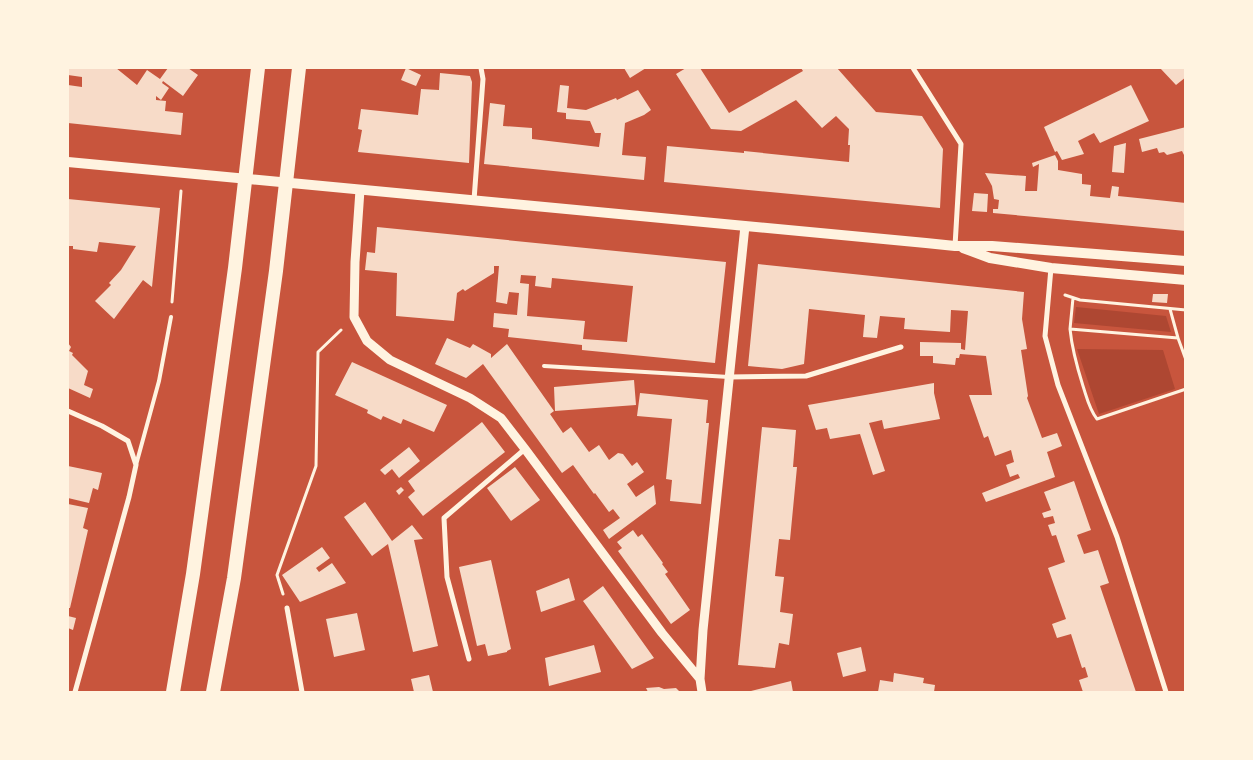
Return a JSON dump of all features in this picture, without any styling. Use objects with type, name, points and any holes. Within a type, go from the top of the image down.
[{"type":"highway","points":[[173,692],[193,574],[236,268],[258,68]]},
{"type":"highway","points":[[213,692],[234,578],[272,301],[298,68]]},
{"type":"main road","points":[[68,162],[955,246],[992,246],[1186,261]]},
{"type":"main road","points":[[955,246],[990,258],[1051,268],[1186,280]]},
{"type":"street","points":[[474,200],[483,79],[481,68]]},
{"type":"street","points":[[912,68],[961,144],[955,246]]},
{"type":"street","points":[[360,190],[355,262],[354,317],[366,340],[390,360],[470,398],[501,418],[662,633],[700,679]]},
{"type":"street","points":[[702,692],[700,679],[703,630],[745,226]]},
{"type":"street","points":[[1051,268],[1045,336],[1058,385],[1117,537],[1166,692]]},
{"type":"street","points":[[729,377],[806,376],[901,347]]},
{"type":"street","points":[[68,411],[102,426],[128,441],[136,465],[129,497],[75,692]]},
{"type":"street","points":[[469,659],[448,577],[444,518],[525,448]]},
{"type":"street","points":[[287,608],[302,692]]},
{"type":"lane","points":[[136,465],[159,381],[171,317]]},
{"type":"lane","points":[[544,366],[729,377]]},
{"type":"path","points":[[171,317],[182,173]]},
{"type":"path","points":[[1050,289],[1080,300],[1186,310]]},
{"type":"path","points":[[1072,298],[1070,329],[1072,347],[1092,412],[1097,419],[1186,389]]},
{"type":"path","points":[[1170,309],[1186,360]]},
{"type":"path","points":[[287,608],[277,575],[316,466],[318,352],[354,317]]},
{"type":"path","points":[[1070,329],[1178,338]]},
{"type":"shaded area","points":[[1076,307],[1166,316],[1171,332],[1074,323]]},
{"type":"shaded area","points":[[1077,349],[1163,350],[1175,389],[1099,414]]},
{"type":"building","points":[[68,68],[116,68],[137,85],[147,70],[160,79],[168,68],[188,68],[198,75],[183,96],[163,81],[162,83],[169,88],[161,100],[156,96],[156,100],[166,101],[165,111],[183,113],[181,135],[68,123],[68,85],[82,87],[82,77],[68,75]]},
{"type":"building","points":[[406,68],[421,75],[416,86],[401,80]]},
{"type":"building","points":[[624,68],[646,68],[630,78]]},
{"type":"building","points":[[686,68],[700,68],[729,113],[803,71],[801,68],[837,68],[876,112],[922,116],[943,149],[940,208],[664,182],[667,146],[744,153],[744,151],[849,162],[849,129],[836,116],[822,128],[796,100],[741,131],[711,129],[676,74]]},
{"type":"building","points":[[1160,68],[1186,68],[1186,77],[1176,85]]},
{"type":"building","points":[[440,73],[470,76],[472,82],[469,163],[358,152],[362,130],[358,129],[361,109],[418,115],[421,89],[439,90]]},
{"type":"building","points":[[560,85],[569,86],[567,108],[586,110],[616,98],[617,100],[638,90],[651,110],[625,123],[622,155],[646,157],[644,180],[484,164],[490,103],[505,105],[503,126],[532,128],[532,139],[599,147],[601,133],[595,133],[590,121],[566,119],[566,113],[557,112]]},
{"type":"building","points":[[1131,85],[1149,121],[1100,143],[1094,133],[1078,141],[1084,154],[1062,160],[1057,151],[1055,152],[1044,127]]},
{"type":"building","points":[[1186,127],[1186,159],[1182,151],[1167,155],[1164,152],[1159,153],[1157,148],[1142,152],[1139,139]]},
{"type":"building","points":[[1126,143],[1124,173],[1112,172],[1114,146]]},
{"type":"building","points":[[1055,155],[1058,161],[1058,170],[1082,174],[1082,184],[1091,185],[1090,196],[1110,198],[1112,186],[1119,187],[1118,196],[1186,203],[1186,231],[993,213],[993,209],[998,209],[999,200],[994,199],[992,186],[985,173],[1026,176],[1025,191],[1037,191],[1039,164],[1033,167],[1032,163]]},
{"type":"building","points":[[974,193],[988,194],[987,212],[972,211]]},
{"type":"building","points":[[68,199],[160,208],[152,287],[143,280],[114,319],[95,301],[111,285],[109,283],[121,270],[136,246],[99,242],[97,252],[73,249],[73,246],[68,246]]},
{"type":"building","points":[[377,227],[726,262],[715,363],[582,350],[582,345],[508,337],[509,329],[493,327],[494,313],[517,315],[519,293],[509,292],[507,304],[496,302],[499,266],[494,266],[494,273],[465,291],[463,289],[457,293],[454,321],[396,316],[397,273],[365,270],[367,252],[375,253]],"holes":[[[521,275],[536,276],[535,286],[551,288],[552,278],[633,286],[627,342],[583,339],[585,321],[527,316],[529,284],[520,283]]]},
{"type":"building","points":[[758,264],[1024,292],[1022,319],[1027,349],[1021,350],[1027,398],[1042,438],[1057,433],[1062,446],[1047,452],[1055,477],[986,502],[982,493],[1020,478],[1018,474],[1010,477],[1006,465],[1014,462],[1011,450],[995,456],[988,436],[984,438],[969,395],[992,395],[986,356],[960,354],[959,358],[956,358],[955,365],[933,363],[933,356],[920,356],[920,342],[961,343],[961,349],[965,350],[968,311],[951,310],[950,332],[904,329],[905,318],[880,316],[877,338],[863,337],[865,315],[809,309],[804,364],[782,369],[748,366]]},
{"type":"building","points":[[1153,294],[1168,294],[1167,303],[1152,302]]},
{"type":"building","points":[[447,338],[470,348],[473,344],[491,354],[491,358],[507,344],[554,411],[550,414],[563,433],[571,427],[589,452],[599,445],[609,460],[618,453],[623,454],[632,466],[637,462],[644,472],[627,484],[636,497],[654,485],[656,504],[609,539],[603,530],[620,518],[613,509],[609,512],[573,465],[562,473],[483,364],[466,378],[435,364]]},
{"type":"building","points":[[68,343],[71,347],[69,351],[73,353],[72,355],[88,371],[84,385],[93,389],[90,398],[68,388]]},
{"type":"building","points":[[352,362],[447,405],[434,432],[403,419],[401,424],[383,416],[381,420],[367,413],[368,410],[335,395]]},
{"type":"building","points":[[634,380],[636,405],[555,411],[554,387]]},
{"type":"building","points":[[934,383],[934,393],[940,419],[884,429],[882,420],[869,423],[885,471],[873,475],[860,434],[830,439],[827,428],[816,430],[808,405]]},
{"type":"building","points":[[640,393],[708,400],[706,423],[709,423],[701,504],[670,501],[672,480],[666,479],[672,419],[637,416]]},
{"type":"building","points":[[482,422],[505,452],[423,516],[408,497],[415,491],[408,481]]},
{"type":"building","points":[[762,427],[796,430],[793,467],[797,467],[790,540],[779,539],[775,576],[784,577],[780,612],[793,614],[789,645],[779,643],[775,668],[738,665]]},
{"type":"building","points":[[409,447],[420,461],[399,478],[392,469],[385,475],[380,470]]},
{"type":"building","points":[[68,466],[102,473],[98,490],[93,488],[89,503],[68,498]]},
{"type":"building","points":[[515,467],[540,500],[511,521],[487,488]]},
{"type":"building","points":[[1074,481],[1091,530],[1077,535],[1084,554],[1098,550],[1109,583],[1100,586],[1136,692],[1083,692],[1079,680],[1088,677],[1085,667],[1082,668],[1071,634],[1057,638],[1052,624],[1066,619],[1048,568],[1065,562],[1056,535],[1052,536],[1048,525],[1055,523],[1053,516],[1044,518],[1042,513],[1051,510],[1044,492]]},
{"type":"building","points":[[401,487],[404,490],[399,495],[396,491]]},
{"type":"building","points":[[365,502],[392,541],[412,525],[423,539],[414,540],[438,646],[413,652],[388,544],[372,556],[344,517]]},
{"type":"building","points":[[68,504],[88,508],[83,528],[88,530],[70,608],[68,608]]},
{"type":"building","points":[[633,530],[638,537],[642,534],[663,563],[668,572],[665,574],[690,610],[671,624],[618,551],[622,548],[617,542]]},
{"type":"building","points":[[322,547],[330,558],[316,568],[319,572],[332,563],[346,583],[300,602],[282,575]]},
{"type":"building","points":[[491,560],[511,649],[507,652],[488,656],[485,644],[477,646],[459,567]]},
{"type":"building","points":[[569,578],[575,600],[541,612],[536,591]]},
{"type":"building","points":[[603,586],[654,658],[632,669],[583,601]]},
{"type":"building","points":[[357,613],[365,650],[334,657],[326,619]]},
{"type":"building","points":[[68,616],[76,618],[73,630],[68,628]]},
{"type":"building","points":[[594,645],[601,672],[549,686],[545,658]]},
{"type":"building","points":[[861,647],[866,671],[843,677],[837,653]]},
{"type":"building","points":[[894,673],[924,678],[923,683],[935,685],[934,692],[878,692],[880,680],[893,682]]},
{"type":"building","points":[[429,675],[433,692],[414,692],[411,679]]},
{"type":"building","points":[[791,681],[793,692],[747,692]]},
{"type":"building","points":[[659,687],[664,689],[676,688],[680,692],[648,692],[646,688]]}]
